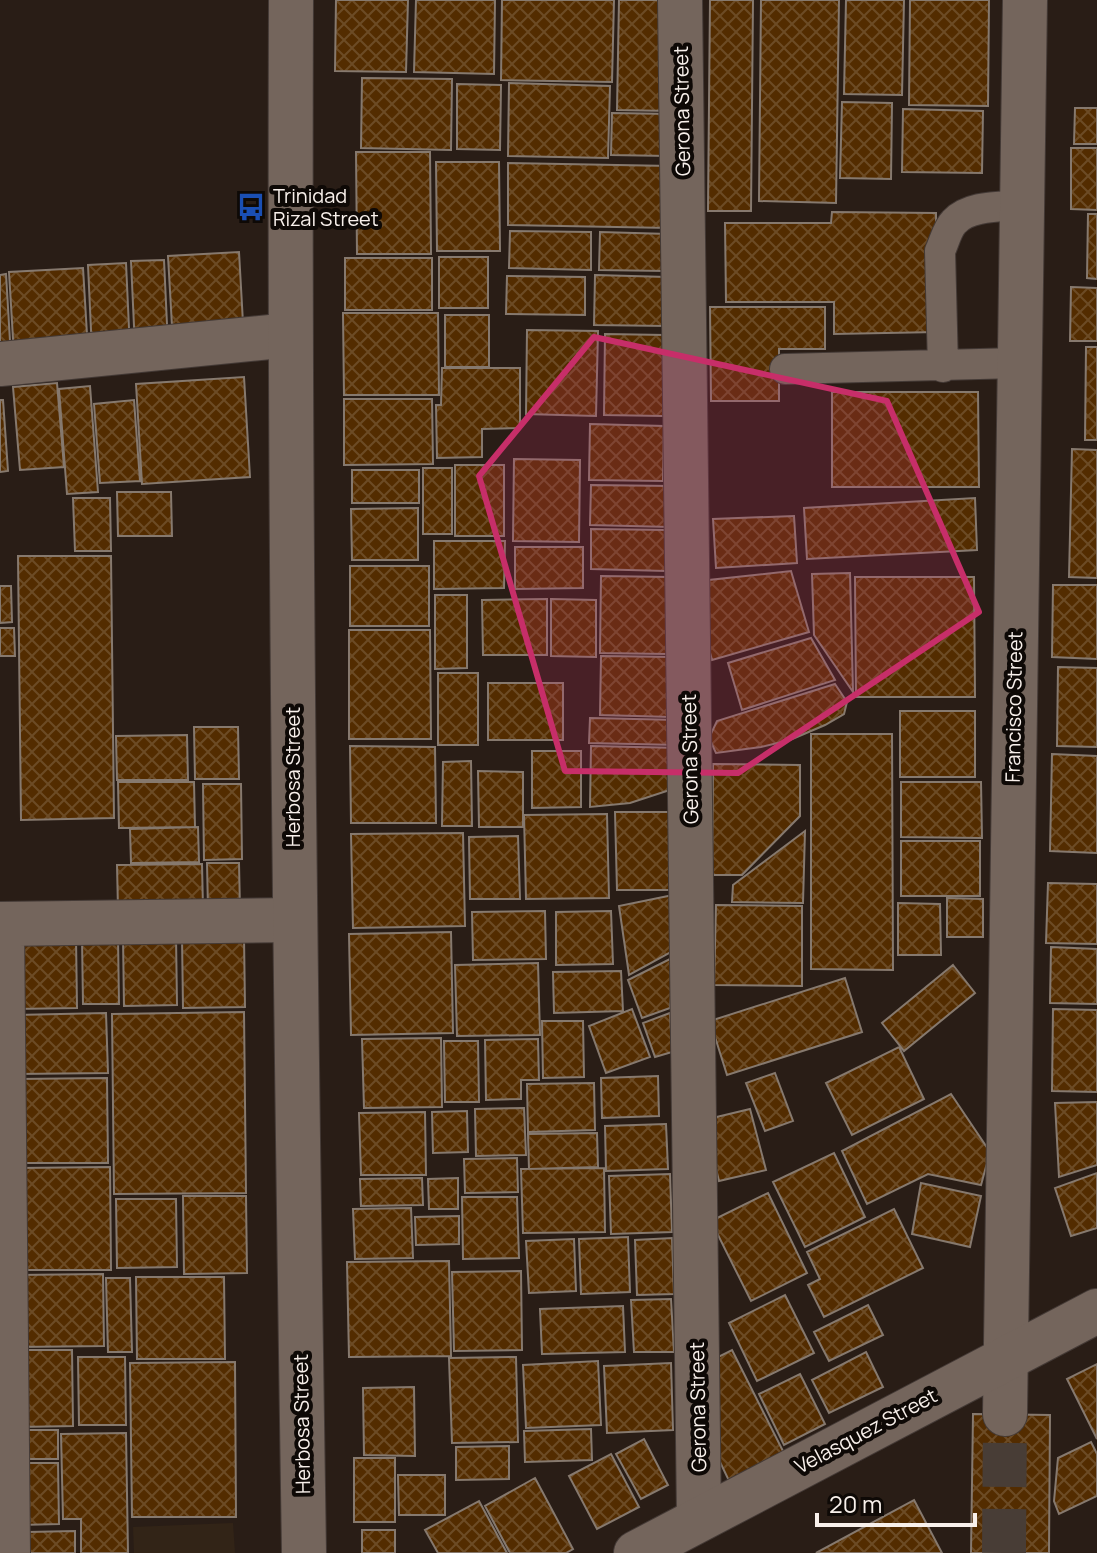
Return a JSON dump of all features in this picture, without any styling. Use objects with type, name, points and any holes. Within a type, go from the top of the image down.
[{"type":"street","name":"Herbosa Street","points":[[291,0],[294,920],[304,1553]]},
{"type":"street","name":"Gerona Street","points":[[680,0],[699,1519]]},
{"type":"street","name":"Francisco Street","points":[[1005,1414],[1025,0]]},
{"type":"street","points":[[0,364],[290,335]]},
{"type":"street","points":[[8,1553],[1,924],[294,920]]},
{"type":"street","name":"Velasquez Street","points":[[636,1553],[1097,1311]]},
{"type":"lane","points":[[943,367],[940,251],[954,221],[975,210],[1022,205]]},
{"type":"lane","points":[[785,369],[1020,363]]},
{"type":"highlighted area","points":[[594,337],[887,401],[979,612],[738,773],[565,771],[479,476]]},
{"type":"shaded area","points":[[233,1523],[235,1553],[134,1553],[133,1527]]},
{"type":"building","points":[[336,0],[408,0],[406,72],[335,71]]},
{"type":"building","points":[[416,0],[495,0],[494,74],[414,72]]},
{"type":"building","points":[[502,0],[614,0],[612,82],[501,80]]},
{"type":"building","points":[[619,0],[672,0],[671,111],[617,110]]},
{"type":"building","points":[[710,0],[753,0],[751,211],[708,211]]},
{"type":"building","points":[[761,0],[839,0],[836,203],[759,201]]},
{"type":"building","points":[[846,0],[904,0],[902,95],[844,94]]},
{"type":"building","points":[[910,0],[989,0],[988,106],[909,105]]},
{"type":"building","points":[[362,78],[452,79],[451,150],[361,148]]},
{"type":"building","points":[[509,83],[610,86],[608,158],[508,156]]},
{"type":"building","points":[[457,84],[501,85],[500,150],[457,149]]},
{"type":"building","points":[[842,102],[892,103],[891,179],[840,178]]},
{"type":"building","points":[[1075,108],[1097,108],[1097,144],[1074,144]]},
{"type":"building","points":[[903,109],[983,111],[982,173],[902,172]]},
{"type":"building","points":[[612,113],[670,114],[669,156],[611,155]]},
{"type":"building","points":[[1071,148],[1097,148],[1097,210],[1071,209]]},
{"type":"building","points":[[356,152],[430,152],[431,254],[357,254]]},
{"type":"building","points":[[436,162],[499,162],[500,251],[437,251]]},
{"type":"building","points":[[508,163],[671,166],[670,228],[508,225]]},
{"type":"building","points":[[832,212],[936,213],[937,332],[834,334],[834,302],[726,302],[725,223],[831,223]]},
{"type":"building","points":[[1088,214],[1097,214],[1097,279],[1087,278]]},
{"type":"building","points":[[510,231],[591,232],[591,270],[509,268]]},
{"type":"building","points":[[600,232],[668,234],[666,271],[599,270]]},
{"type":"building","points":[[239,252],[243,323],[172,326],[168,256]]},
{"type":"building","points":[[439,257],[488,257],[488,308],[439,308]]},
{"type":"building","points":[[345,258],[432,258],[432,310],[345,310]]},
{"type":"building","points":[[164,260],[168,346],[135,348],[131,261]]},
{"type":"building","points":[[126,263],[130,350],[92,352],[88,265]]},
{"type":"building","points":[[83,268],[88,351],[14,355],[9,272]]},
{"type":"building","points":[[6,274],[11,358],[0,358],[0,275]]},
{"type":"building","points":[[595,275],[667,277],[667,326],[594,325]]},
{"type":"building","points":[[507,276],[585,277],[585,315],[506,314]]},
{"type":"building","points":[[1071,287],[1097,288],[1097,341],[1070,341]]},
{"type":"building","points":[[710,307],[825,307],[825,349],[779,349],[779,401],[711,401]]},
{"type":"building","points":[[343,313],[438,313],[439,395],[344,395]]},
{"type":"building","points":[[445,315],[489,315],[489,367],[445,367]]},
{"type":"building","points":[[527,330],[598,331],[596,416],[526,414]]},
{"type":"building","points":[[605,334],[665,335],[663,416],[604,415]]},
{"type":"building","points":[[1086,347],[1097,347],[1097,440],[1085,440]]},
{"type":"building","points":[[442,368],[520,368],[520,428],[482,429],[482,457],[437,458],[436,405],[441,405]]},
{"type":"building","points":[[244,377],[250,477],[142,484],[136,384]]},
{"type":"building","points":[[57,383],[64,467],[20,470],[13,387]]},
{"type":"building","points":[[90,386],[98,492],[67,494],[59,389]]},
{"type":"building","points":[[832,392],[978,392],[979,487],[832,487]]},
{"type":"building","points":[[344,399],[432,399],[433,464],[344,465]]},
{"type":"building","points":[[0,400],[3,400],[8,471],[0,472]]},
{"type":"building","points":[[134,400],[140,481],[100,483],[94,404]]},
{"type":"building","points":[[590,424],[664,426],[663,481],[589,480]]},
{"type":"building","points":[[1072,449],[1097,450],[1097,578],[1069,577]]},
{"type":"building","points":[[514,459],[580,460],[579,542],[513,541]]},
{"type":"building","points":[[455,465],[504,465],[504,536],[455,536]]},
{"type":"building","points":[[423,468],[452,468],[452,534],[423,534]]},
{"type":"building","points":[[352,470],[419,470],[419,503],[352,503]]},
{"type":"building","points":[[591,485],[672,486],[671,527],[590,525]]},
{"type":"building","points":[[117,492],[171,492],[172,536],[118,536]]},
{"type":"building","points":[[73,498],[110,498],[111,551],[75,551]]},
{"type":"building","points":[[975,498],[977,550],[807,559],[804,508]]},
{"type":"building","points":[[418,508],[418,560],[352,560],[351,509]]},
{"type":"building","points":[[794,516],[797,563],[716,568],[713,519]]},
{"type":"building","points":[[591,529],[666,530],[666,571],[591,569]]},
{"type":"building","points":[[434,541],[505,541],[504,588],[434,589]]},
{"type":"building","points":[[515,547],[583,547],[583,588],[515,589]]},
{"type":"building","points":[[18,556],[111,556],[114,818],[21,820]]},
{"type":"building","points":[[350,566],[429,566],[429,626],[350,626]]},
{"type":"building","points":[[791,571],[809,632],[712,660],[701,619],[709,580]]},
{"type":"building","points":[[850,573],[853,692],[814,635],[812,574]]},
{"type":"building","points":[[601,576],[669,577],[668,654],[600,653]]},
{"type":"building","points":[[855,577],[974,577],[975,697],[856,697]]},
{"type":"building","points":[[1053,585],[1097,585],[1097,659],[1052,657]]},
{"type":"building","points":[[0,586],[11,586],[12,622],[0,623]]},
{"type":"building","points":[[435,595],[467,595],[467,668],[435,669]]},
{"type":"building","points":[[547,599],[547,655],[483,655],[482,600]]},
{"type":"building","points":[[551,599],[596,600],[596,657],[551,656]]},
{"type":"building","points":[[0,628],[14,628],[15,656],[0,656]]},
{"type":"building","points":[[349,630],[430,630],[431,739],[349,739]]},
{"type":"building","points":[[811,638],[835,680],[742,710],[728,663]]},
{"type":"building","points":[[601,656],[673,657],[672,717],[600,715]]},
{"type":"building","points":[[1058,667],[1097,668],[1097,747],[1057,746]]},
{"type":"building","points":[[438,673],[478,673],[478,745],[438,745]]},
{"type":"building","points":[[488,683],[563,683],[563,740],[488,740]]},
{"type":"building","points":[[835,684],[847,702],[844,714],[790,740],[716,753],[709,738],[717,721]]},
{"type":"building","points":[[900,711],[975,711],[975,777],[900,777]]},
{"type":"building","points":[[590,718],[678,720],[679,745],[589,743]]},
{"type":"building","points":[[194,727],[238,727],[239,779],[195,779]]},
{"type":"building","points":[[811,734],[892,734],[893,970],[811,969]]},
{"type":"building","points":[[187,735],[188,780],[117,780],[116,736]]},
{"type":"building","points":[[350,746],[435,747],[436,823],[351,823]]},
{"type":"building","points":[[591,746],[680,748],[679,787],[630,803],[590,807]]},
{"type":"building","points":[[532,751],[581,751],[581,807],[532,808]]},
{"type":"building","points":[[1052,754],[1097,756],[1097,853],[1050,851]]},
{"type":"building","points":[[471,761],[472,826],[442,826],[443,762]]},
{"type":"building","points":[[713,764],[800,765],[800,816],[742,875],[712,875]]},
{"type":"building","points":[[478,771],[523,772],[523,827],[479,827]]},
{"type":"building","points":[[118,782],[194,782],[195,827],[119,828]]},
{"type":"building","points":[[901,782],[981,782],[982,838],[901,837]]},
{"type":"building","points":[[203,784],[241,784],[242,859],[204,860]]},
{"type":"building","points":[[615,812],[672,812],[673,890],[617,890]]},
{"type":"building","points":[[607,814],[609,898],[526,899],[524,815]]},
{"type":"building","points":[[198,827],[199,862],[131,863],[130,829]]},
{"type":"building","points":[[805,831],[803,903],[732,902],[733,885]]},
{"type":"building","points":[[463,833],[465,926],[353,928],[351,834]]},
{"type":"building","points":[[518,836],[520,899],[470,899],[469,837]]},
{"type":"building","points":[[901,841],[980,841],[980,896],[901,896]]},
{"type":"building","points":[[207,863],[239,863],[240,909],[208,909]]},
{"type":"building","points":[[202,864],[203,908],[118,909],[117,865]]},
{"type":"building","points":[[1048,883],[1097,884],[1097,944],[1046,943]]},
{"type":"building","points":[[673,895],[673,951],[629,975],[619,906]]},
{"type":"building","points":[[947,898],[983,899],[983,937],[947,937]]},
{"type":"building","points":[[898,903],[940,904],[941,955],[898,955]]},
{"type":"building","points":[[716,905],[802,906],[802,986],[714,985]]},
{"type":"building","points":[[545,911],[546,959],[473,960],[472,912]]},
{"type":"building","points":[[611,911],[613,964],[556,965],[556,912]]},
{"type":"building","points":[[451,932],[453,1033],[351,1035],[349,934]]},
{"type":"building","points":[[176,936],[177,1005],[124,1006],[123,937]]},
{"type":"building","points":[[76,937],[77,1008],[13,1009],[12,938]]},
{"type":"building","points":[[182,937],[244,937],[245,1007],[183,1008]]},
{"type":"building","points":[[82,938],[118,938],[119,1004],[83,1004]]},
{"type":"building","points":[[1051,947],[1097,949],[1097,1004],[1050,1003]]},
{"type":"building","points":[[674,957],[670,1008],[642,1018],[628,980]]},
{"type":"building","points":[[538,963],[540,1035],[457,1036],[455,965]]},
{"type":"building","points":[[953,965],[975,993],[904,1051],[882,1023]]},
{"type":"building","points":[[621,971],[623,1011],[554,1013],[553,972]]},
{"type":"building","points":[[845,978],[862,1032],[727,1075],[710,1021]]},
{"type":"building","points":[[632,1009],[650,1057],[606,1073],[589,1026]]},
{"type":"building","points":[[1053,1009],[1097,1010],[1097,1092],[1052,1091]]},
{"type":"building","points":[[244,1012],[246,1193],[114,1194],[112,1014]]},
{"type":"building","points":[[106,1013],[108,1073],[16,1074],[15,1015]]},
{"type":"building","points":[[670,1013],[672,1052],[655,1057],[643,1023]]},
{"type":"building","points":[[542,1021],[583,1021],[584,1077],[543,1078]]},
{"type":"building","points":[[441,1038],[442,1107],[364,1108],[362,1039]]},
{"type":"building","points":[[538,1039],[539,1080],[521,1080],[521,1099],[486,1100],[485,1040]]},
{"type":"building","points":[[444,1041],[478,1041],[479,1102],[445,1102]]},
{"type":"building","points":[[899,1047],[924,1099],[852,1135],[826,1083]]},
{"type":"building","points":[[775,1073],[793,1121],[765,1131],[746,1083]]},
{"type":"building","points":[[658,1076],[659,1116],[602,1118],[601,1078]]},
{"type":"building","points":[[107,1078],[108,1163],[18,1163],[17,1079]]},
{"type":"building","points":[[594,1083],[595,1130],[528,1132],[527,1084]]},
{"type":"building","points":[[951,1094],[990,1152],[981,1185],[928,1174],[867,1204],[842,1151]]},
{"type":"building","points":[[1097,1102],[1097,1165],[1059,1177],[1055,1103]]},
{"type":"building","points":[[524,1108],[526,1155],[476,1156],[475,1109]]},
{"type":"building","points":[[750,1109],[766,1170],[719,1181],[704,1120]]},
{"type":"building","points":[[467,1111],[468,1152],[433,1153],[432,1112]]},
{"type":"building","points":[[425,1112],[426,1175],[361,1175],[359,1113]]},
{"type":"building","points":[[666,1124],[668,1169],[606,1171],[605,1126]]},
{"type":"building","points":[[597,1133],[598,1167],[529,1169],[528,1134]]},
{"type":"building","points":[[834,1153],[865,1217],[805,1247],[773,1182]]},
{"type":"building","points":[[517,1158],[518,1192],[465,1193],[464,1159]]},
{"type":"building","points":[[110,1167],[111,1270],[18,1270],[17,1168]]},
{"type":"building","points":[[604,1168],[605,1232],[523,1233],[521,1169]]},
{"type":"building","points":[[1097,1173],[1097,1228],[1071,1236],[1055,1188]]},
{"type":"building","points":[[670,1174],[672,1232],[611,1234],[609,1176]]},
{"type":"building","points":[[422,1178],[423,1205],[361,1206],[360,1179]]},
{"type":"building","points":[[458,1178],[458,1209],[429,1209],[428,1179]]},
{"type":"building","points":[[921,1183],[981,1196],[970,1247],[912,1234]]},
{"type":"building","points":[[768,1193],[807,1273],[751,1301],[711,1221]]},
{"type":"building","points":[[183,1196],[246,1196],[247,1273],[184,1274]]},
{"type":"building","points":[[462,1197],[517,1197],[519,1258],[463,1259]]},
{"type":"building","points":[[116,1199],[176,1199],[177,1267],[117,1268]]},
{"type":"building","points":[[411,1208],[413,1258],[355,1259],[353,1209]]},
{"type":"building","points":[[894,1209],[923,1268],[824,1317],[808,1285],[820,1279],[807,1252]]},
{"type":"building","points":[[459,1216],[459,1244],[416,1245],[415,1217]]},
{"type":"building","points":[[628,1237],[630,1292],[581,1294],[579,1239]]},
{"type":"building","points":[[672,1238],[674,1294],[637,1295],[635,1240]]},
{"type":"building","points":[[574,1239],[576,1291],[529,1293],[526,1241]]},
{"type":"building","points":[[449,1261],[451,1356],[349,1357],[347,1262]]},
{"type":"building","points":[[521,1271],[522,1350],[454,1351],[452,1272]]},
{"type":"building","points":[[103,1274],[104,1346],[17,1347],[16,1275]]},
{"type":"building","points":[[136,1277],[224,1277],[225,1359],[137,1359]]},
{"type":"building","points":[[106,1278],[130,1278],[132,1352],[108,1352]]},
{"type":"building","points":[[785,1295],[814,1353],[757,1381],[729,1323]]},
{"type":"building","points":[[671,1299],[674,1352],[634,1352],[631,1300]]},
{"type":"building","points":[[868,1305],[883,1335],[829,1361],[814,1332]]},
{"type":"building","points":[[623,1306],[625,1352],[542,1354],[540,1309]]},
{"type":"building","points":[[19,1350],[72,1350],[73,1426],[19,1427]]},
{"type":"building","points":[[732,1350],[787,1459],[732,1487],[708,1437],[704,1364]]},
{"type":"building","points":[[866,1352],[883,1387],[829,1413],[812,1380]]},
{"type":"building","points":[[78,1357],[125,1357],[126,1425],[79,1425]]},
{"type":"building","points":[[516,1357],[518,1442],[452,1443],[449,1358]]},
{"type":"building","points":[[598,1361],[601,1425],[526,1428],[523,1365]]},
{"type":"building","points":[[235,1362],[236,1517],[132,1517],[130,1363]]},
{"type":"building","points":[[671,1363],[673,1430],[607,1433],[604,1366]]},
{"type":"building","points":[[1097,1364],[1097,1439],[1067,1379]]},
{"type":"building","points":[[800,1374],[825,1424],[784,1445],[759,1394]]},
{"type":"building","points":[[414,1387],[415,1456],[364,1455],[363,1388]]},
{"type":"building","points":[[973,1414],[1050,1415],[1049,1553],[971,1553]]},
{"type":"building","points":[[591,1429],[592,1460],[525,1462],[524,1431]]},
{"type":"building","points":[[20,1430],[58,1430],[58,1459],[21,1459]]},
{"type":"building","points":[[126,1433],[128,1553],[81,1553],[81,1519],[63,1519],[61,1434]]},
{"type":"building","points":[[644,1439],[668,1485],[641,1499],[616,1454]]},
{"type":"building","points":[[1091,1442],[1097,1454],[1097,1496],[1059,1514],[1054,1501],[1058,1458]]},
{"type":"building","points":[[509,1446],[509,1479],[456,1480],[456,1447]]},
{"type":"building","points":[[611,1454],[639,1507],[597,1529],[569,1476]]},
{"type":"building","points":[[354,1458],[395,1458],[395,1522],[354,1522]]},
{"type":"building","points":[[18,1463],[58,1463],[59,1524],[19,1525]]},
{"type":"building","points":[[398,1475],[445,1475],[445,1515],[399,1515]]},
{"type":"building","points":[[535,1478],[573,1549],[566,1553],[510,1553],[485,1506]]},
{"type":"building","points":[[914,1500],[942,1553],[816,1553]]},
{"type":"building","points":[[479,1501],[507,1553],[438,1553],[425,1530]]},
{"type":"building","points":[[362,1530],[395,1530],[395,1553],[362,1553]]},
{"type":"building","points":[[75,1531],[75,1553],[28,1553],[28,1532]]},
{"type":"tunnel","points":[[1004,1553],[1005,1414]]},
{"type":"place","name":"Trinidad Rizal Street","points":[[251,207]]}]
